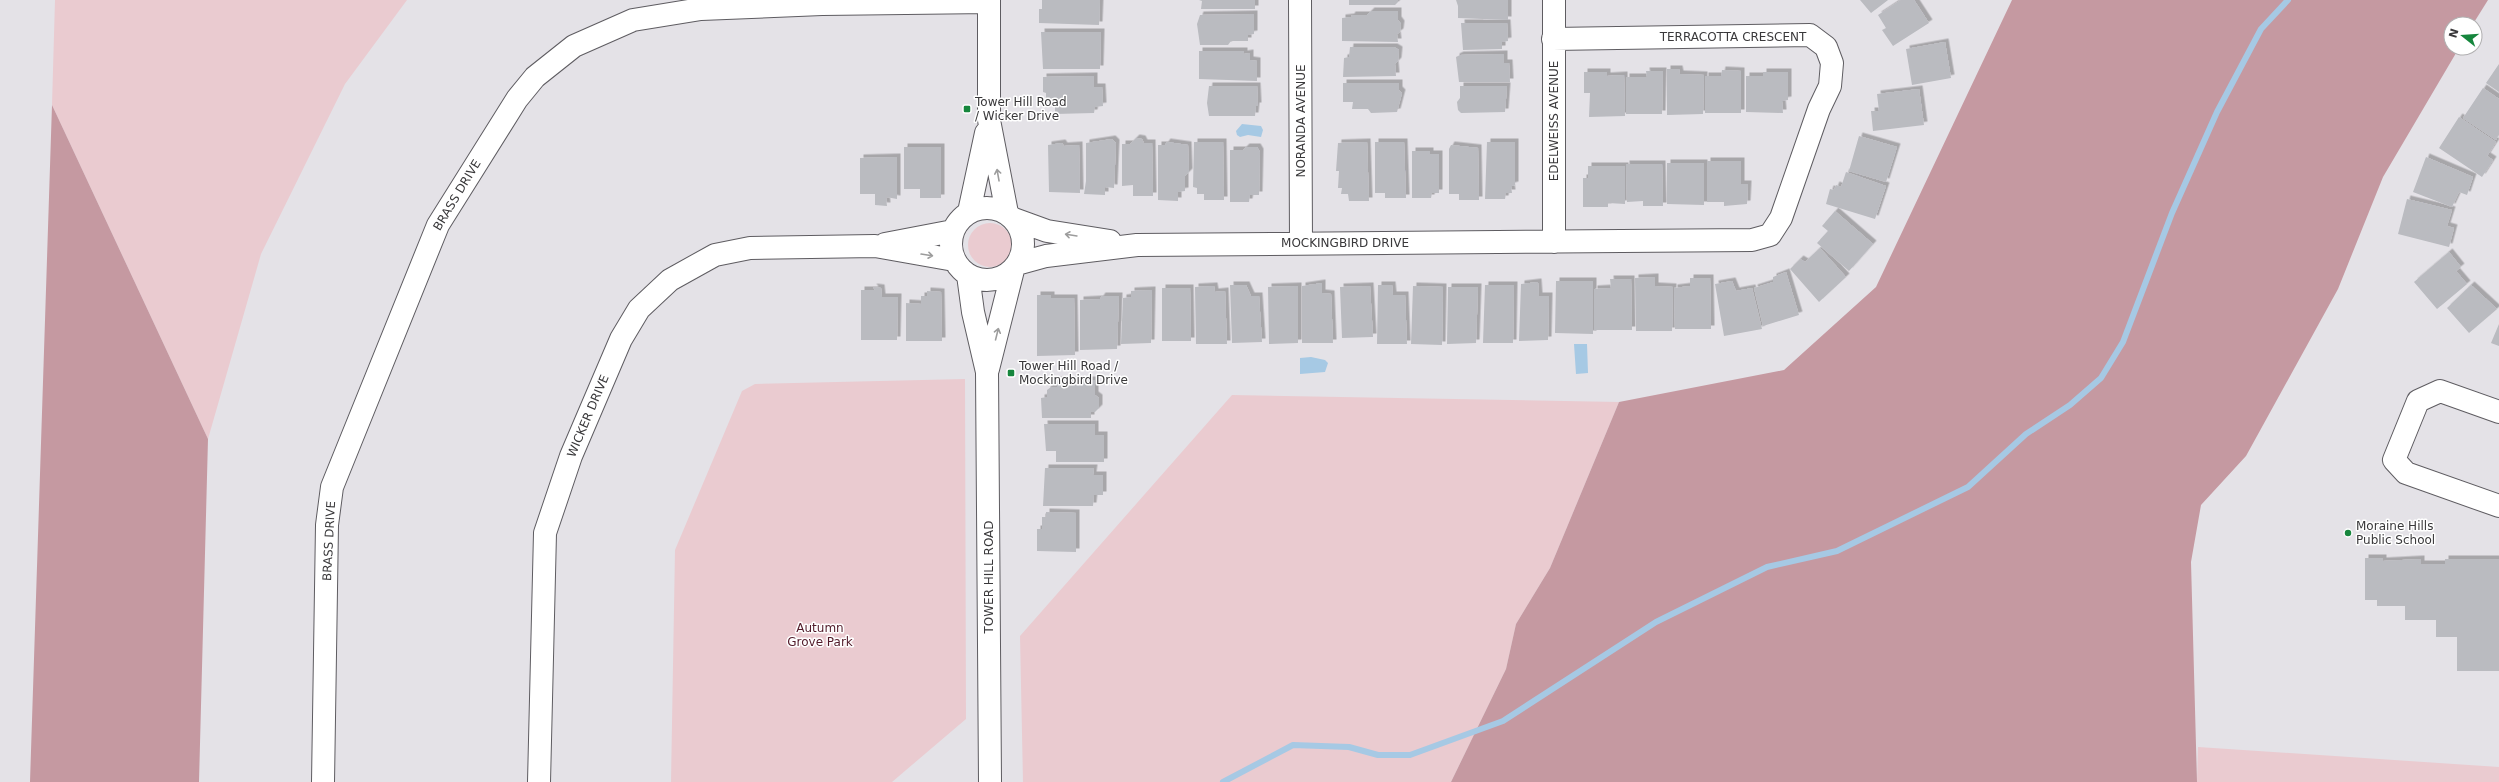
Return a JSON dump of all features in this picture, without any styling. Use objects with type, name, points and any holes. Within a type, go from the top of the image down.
[{"type":"street","name":"NORANDA AVENUE","points":[[1300,0],[1301,243]]},
{"type":"street","name":"EDELWEISS AVENUE","points":[[1554,0],[1554,242]]},
{"type":"street","points":[[969,212],[989,120],[989,1]]},
{"type":"street","name":"BRASS DRIVE","points":[[324,782],[327,525],[332,487],[438,225],[517,99],[535,77],[574,46],[633,20],[701,9],[755,6],[989,1]]},
{"type":"street","name":"TERRACOTTA CRESCENT","points":[[1554,39],[1810,35],[1826,47],[1832,63],[1830,86],[1819,109],[1781,218],[1770,235],[1752,240],[1554,242]]},
{"type":"street","points":[[989,120],[1011,216],[1021,229],[1024,241],[1022,253],[1015,267],[992,280],[980,280],[968,275],[954,260],[951,245],[952,231],[962,217],[969,212],[992,207],[1011,216]]},
{"type":"street","name":"MOCKINGBIRD DRIVE","points":[[1011,216],[1047,231],[1137,245]]},
{"type":"street","name":"WICKER DRIVE","points":[[539,782],[545,534],[553,506],[588,415],[621,339],[639,309],[670,280],[715,255],[750,248],[874,246],[952,231]]},
{"type":"street","name":"MOCKINGBIRD DRIVE","points":[[1015,267],[1046,256],[1137,245],[1554,242]]},
{"type":"street","name":"WICKER DRIVE","points":[[874,246],[954,260]]},
{"type":"street","name":"TOWER HILL ROAD","points":[[987,372],[1015,267]]},
{"type":"street","name":"TOWER HILL ROAD","points":[[968,275],[974,312],[987,372],[990,782]]},
{"type":"street","points":[[2499,412],[2440,391],[2418,401],[2394,460],[2406,473],[2499,506]]},
{"type":"green space","points":[[55,0],[407,0],[345,84],[261,254],[208,439],[52,105]]},
{"type":"green space","points":[[990,223],[1002,227],[1008,233],[1012,245],[1008,257],[1002,263],[990,267],[978,263],[972,257],[968,245],[972,233],[978,227]]},
{"type":"green space","name":"Autumn Grove Park","points":[[965,379],[966,719],[892,782],[671,782],[675,550],[742,391],[755,384]]},
{"type":"green space","points":[[1232,395],[1619,402],[1550,568],[1516,624],[1506,669],[1451,782],[1023,782],[1020,636]]},
{"type":"green space","points":[[2198,747],[2499,767],[2499,782],[2197,782]]},
{"type":"shaded area","points":[[2012,0],[2488,0],[2478,16],[2443,16],[2443,56],[2454,56],[2383,177],[2338,289],[2246,456],[2201,505],[2191,562],[2197,782],[1451,782],[1506,669],[1516,624],[1550,568],[1619,402],[1784,370],[1876,287]]},
{"type":"shaded area","points":[[52,105],[208,439],[199,782],[30,782]]},
{"type":"water","points":[[1242,124],[1261,126],[1263,130],[1261,137],[1248,135],[1240,137],[1237,135],[1236,131]]},
{"type":"water","points":[[1574,344],[1587,344],[1588,373],[1576,374]]},
{"type":"water","points":[[1311,357],[1325,360],[1328,363],[1325,372],[1300,374],[1300,358]]},
{"type":"building","points":[[1042,0],[1100,0],[1099,25],[1039,23],[1039,9],[1042,9]]},
{"type":"building","points":[[1199,0],[1255,0],[1255,9],[1201,9],[1202,1]]},
{"type":"building","points":[[1349,0],[1398,0],[1398,2],[1395,5],[1349,5]]},
{"type":"building","points":[[1456,0],[1508,0],[1508,20],[1458,18],[1458,6]]},
{"type":"building","points":[[1860,0],[1888,0],[1871,13]]},
{"type":"building","points":[[1901,0],[1914,0],[1929,23],[1893,46],[1882,30],[1886,28],[1878,15]]},
{"type":"building","points":[[1371,11],[1398,11],[1398,20],[1401,24],[1400,32],[1397,34],[1398,42],[1342,41],[1342,18],[1351,17],[1352,15],[1367,15]]},
{"type":"building","points":[[1254,14],[1254,34],[1248,35],[1248,41],[1231,41],[1228,45],[1200,45],[1197,24],[1200,15]]},
{"type":"building","points":[[1461,23],[1507,23],[1508,41],[1502,42],[1502,49],[1463,50]]},
{"type":"building","points":[[1041,32],[1101,32],[1100,69],[1043,69]]},
{"type":"building","points":[[1945,42],[1951,78],[1912,85],[1906,49]]},
{"type":"building","points":[[1350,47],[1394,47],[1399,50],[1398,61],[1395,64],[1396,76],[1343,77],[1344,58],[1349,57]]},
{"type":"building","points":[[1199,51],[1244,51],[1244,54],[1250,53],[1250,60],[1257,61],[1257,81],[1199,79]]},
{"type":"building","points":[[1504,54],[1504,63],[1509,63],[1510,82],[1459,82],[1456,57],[1460,55]]},
{"type":"building","points":[[2499,64],[2499,92],[2486,83]]},
{"type":"building","points":[[1667,69],[1679,69],[1680,74],[1704,75],[1703,114],[1667,115]]},
{"type":"building","points":[[1722,70],[1741,71],[1741,113],[1705,113],[1705,76],[1721,76]]},
{"type":"building","points":[[1646,71],[1663,71],[1662,114],[1626,114],[1626,77],[1647,77]]},
{"type":"building","points":[[1584,72],[1607,72],[1607,76],[1624,75],[1625,116],[1589,117],[1590,93],[1584,93]]},
{"type":"building","points":[[1763,72],[1788,72],[1788,100],[1782,101],[1783,113],[1746,112],[1746,76],[1763,76]]},
{"type":"building","points":[[1094,76],[1094,87],[1102,87],[1103,106],[1095,107],[1094,113],[1055,114],[1055,104],[1046,102],[1046,93],[1043,92],[1043,77]]},
{"type":"building","points":[[1343,83],[1399,83],[1399,90],[1402,93],[1397,112],[1371,113],[1368,109],[1352,109],[1353,102],[1343,102]]},
{"type":"building","points":[[1209,86],[1257,86],[1258,106],[1256,106],[1255,116],[1209,116],[1207,103]]},
{"type":"building","points":[[1460,86],[1507,86],[1505,112],[1461,113],[1458,110],[1457,102],[1460,98]]},
{"type":"building","points":[[2483,88],[2499,99],[2499,134],[2496,140],[2463,118]]},
{"type":"building","points":[[1919,89],[1924,125],[1873,131],[1871,111],[1879,111],[1877,94]]},
{"type":"building","points":[[2459,117],[2496,142],[2487,156],[2493,160],[2482,177],[2439,148]]},
{"type":"building","points":[[1859,136],[1897,147],[1886,182],[1849,171]]},
{"type":"building","points":[[1136,138],[1142,139],[1144,143],[1152,143],[1153,196],[1133,196],[1133,185],[1122,186],[1122,144],[1130,144]]},
{"type":"building","points":[[1112,139],[1116,143],[1114,188],[1105,187],[1105,195],[1084,194],[1086,181],[1086,143]]},
{"type":"building","points":[[1167,142],[1188,145],[1189,172],[1185,176],[1185,191],[1178,192],[1178,201],[1158,200],[1158,145],[1165,145]]},
{"type":"building","points":[[1194,142],[1223,142],[1224,200],[1204,200],[1204,194],[1197,194],[1197,188],[1193,187]]},
{"type":"building","points":[[1367,142],[1369,201],[1349,201],[1348,194],[1341,194],[1342,188],[1338,188],[1339,171],[1336,171],[1338,143]]},
{"type":"building","points":[[1375,142],[1404,142],[1406,198],[1385,198],[1385,193],[1375,193]]},
{"type":"building","points":[[1487,142],[1515,142],[1515,185],[1511,186],[1512,193],[1506,193],[1505,199],[1485,199]]},
{"type":"building","points":[[1062,143],[1064,146],[1079,145],[1080,193],[1049,192],[1048,145]]},
{"type":"building","points":[[1451,145],[1478,148],[1479,200],[1459,200],[1459,194],[1449,194],[1449,149]]},
{"type":"building","points":[[904,147],[941,147],[941,198],[920,198],[920,189],[904,189]]},
{"type":"building","points":[[1246,147],[1257,147],[1260,152],[1259,195],[1250,195],[1249,202],[1230,202],[1230,150],[1243,150]]},
{"type":"building","points":[[1412,151],[1430,151],[1430,154],[1439,154],[1439,193],[1432,193],[1431,198],[1412,198]]},
{"type":"building","points":[[897,157],[897,199],[886,197],[887,206],[875,205],[875,194],[860,194],[860,158]]},
{"type":"building","points":[[2426,157],[2473,177],[2467,195],[2459,192],[2452,207],[2413,192]]},
{"type":"building","points":[[1707,161],[1741,161],[1741,184],[1748,184],[1747,204],[1724,206],[1724,202],[1707,202]]},
{"type":"building","points":[[1667,163],[1704,163],[1704,205],[1667,204]]},
{"type":"building","points":[[1626,164],[1662,164],[1663,206],[1643,206],[1643,201],[1627,202]]},
{"type":"building","points":[[1588,166],[1625,166],[1625,204],[1608,203],[1608,207],[1583,207],[1583,178],[1588,178]]},
{"type":"building","points":[[1846,172],[1886,186],[1875,219],[1826,204],[1830,189],[1834,190],[1836,185],[1841,187]]},
{"type":"building","points":[[2407,199],[2452,210],[2447,226],[2454,228],[2449,247],[2398,234]]},
{"type":"building","points":[[1835,211],[1873,244],[1849,271],[1817,243],[1828,231],[1822,226]]},
{"type":"building","points":[[1820,248],[1846,277],[1819,302],[1790,269],[1800,259],[1805,262]]},
{"type":"building","points":[[2449,252],[2461,267],[2456,271],[2467,284],[2437,309],[2414,282]]},
{"type":"building","points":[[1786,272],[1799,315],[1763,326],[1754,288],[1773,282],[1773,277]]},
{"type":"building","points":[[1655,277],[1655,286],[1673,287],[1672,331],[1636,331],[1635,278]]},
{"type":"building","points":[[1690,278],[1710,278],[1711,329],[1675,329],[1674,288],[1690,286]]},
{"type":"building","points":[[1610,279],[1631,279],[1632,330],[1594,330],[1594,289],[1611,288]]},
{"type":"building","points":[[1556,281],[1593,281],[1593,334],[1555,333]]},
{"type":"building","points":[[1732,281],[1736,291],[1752,288],[1762,329],[1724,336],[1715,284]]},
{"type":"building","points":[[1538,282],[1539,296],[1549,296],[1548,340],[1519,341],[1521,284]]},
{"type":"building","points":[[1322,283],[1322,293],[1331,294],[1333,343],[1302,343],[1302,286]]},
{"type":"building","points":[[1230,285],[1246,285],[1251,296],[1259,296],[1262,342],[1232,343]]},
{"type":"building","points":[[1378,285],[1392,285],[1393,295],[1405,295],[1407,344],[1377,344]]},
{"type":"building","points":[[1485,285],[1514,285],[1513,343],[1483,343]]},
{"type":"building","points":[[2471,285],[2497,309],[2469,333],[2447,308]]},
{"type":"building","points":[[1214,286],[1215,292],[1225,291],[1227,344],[1196,344],[1195,287]]},
{"type":"building","points":[[1298,286],[1298,343],[1269,344],[1268,287]]},
{"type":"building","points":[[1370,286],[1373,337],[1342,338],[1340,287]]},
{"type":"building","points":[[1413,286],[1443,287],[1442,345],[1411,344]]},
{"type":"building","points":[[873,287],[881,288],[882,297],[898,297],[897,340],[861,340],[861,290],[875,290]]},
{"type":"building","points":[[1448,287],[1478,287],[1476,343],[1447,344]]},
{"type":"building","points":[[1162,288],[1190,288],[1191,341],[1162,341]]},
{"type":"building","points":[[1152,290],[1151,343],[1121,344],[1123,298],[1131,297],[1131,291]]},
{"type":"building","points":[[927,291],[941,292],[942,341],[906,341],[906,303],[921,304],[921,296],[927,296]]},
{"type":"building","points":[[1037,295],[1051,295],[1051,298],[1074,298],[1075,355],[1037,356]]},
{"type":"building","points":[[1102,296],[1119,296],[1117,349],[1080,350],[1080,300],[1100,299]]},
{"type":"building","points":[[2499,324],[2499,346],[2491,343]]},
{"type":"building","points":[[1057,380],[1095,380],[1095,395],[1099,398],[1099,408],[1095,412],[1091,412],[1091,418],[1042,418],[1041,398],[1047,397],[1047,390],[1051,387],[1057,387]]},
{"type":"building","points":[[1044,424],[1095,424],[1095,435],[1104,435],[1104,462],[1056,462],[1056,451],[1046,451]]},
{"type":"building","points":[[1045,468],[1094,468],[1093,475],[1103,475],[1103,495],[1094,495],[1093,506],[1043,506]]},
{"type":"building","points":[[1046,512],[1076,513],[1076,552],[1037,551],[1037,529],[1042,529],[1042,517],[1046,517]]},
{"type":"building","points":[[2365,558],[2383,558],[2383,561],[2421,559],[2421,564],[2445,564],[2445,559],[2499,559],[2499,671],[2457,671],[2457,637],[2436,637],[2436,620],[2405,620],[2405,606],[2377,606],[2377,600],[2365,600]]},
{"type":"waterway","points":[[1223,782],[1293,745],[1349,747],[1378,755],[1410,755],[1503,721],[1656,622],[1767,567],[1837,551],[1968,487],[2026,434],[2070,405],[2101,378],[2123,342],[2172,213],[2217,112],[2261,29],[2288,0]]},
{"type":"place","name":"Tower Hill Road / Wicker Drive","points":[[967,109]]},
{"type":"place","name":"Tower Hill Road / Mockingbird Drive","points":[[1011,373]]},
{"type":"place","name":"Moraine Hills Public School","points":[[2348,533]]}]
